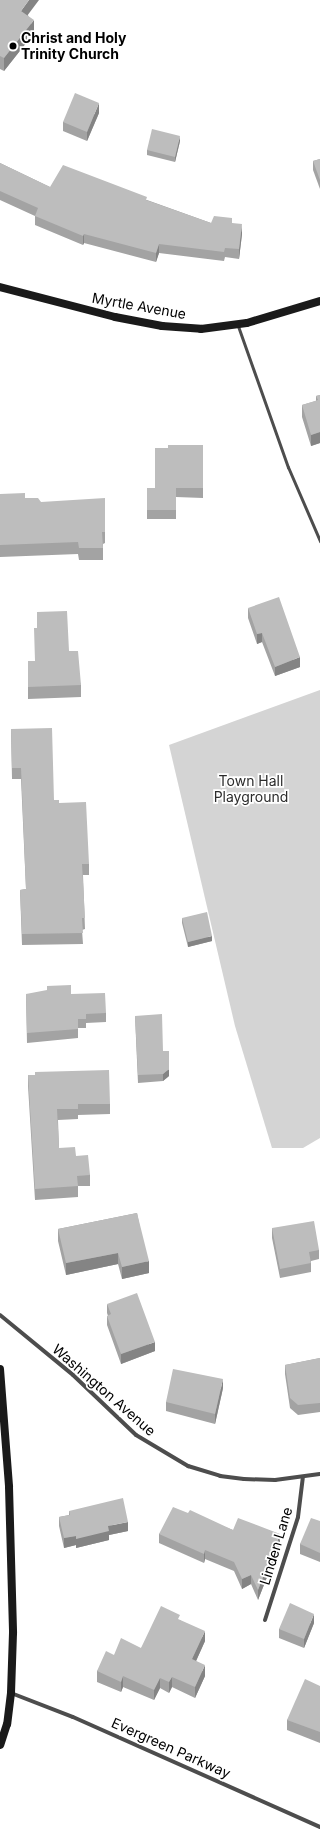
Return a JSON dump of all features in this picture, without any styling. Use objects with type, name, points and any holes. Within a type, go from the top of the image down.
[{"type":"main road","name":"Myrtle Avenue","points":[[0,287],[64,305],[162,326],[201,329],[238,325],[320,301]]},
{"type":"main road","points":[[0,1368],[10,1502],[13,1633],[11,1693],[7,1724],[0,1746]]},
{"type":"street","name":"Washington Avenue","points":[[0,1315],[74,1375],[136,1435],[188,1466],[220,1476],[244,1479],[303,1478],[320,1474]]},
{"type":"street","name":"Linden Lane","points":[[265,1620],[298,1517],[303,1478]]},
{"type":"street","name":"Evergreen Parkway","points":[[11,1693],[73,1717],[320,1827]]},
{"type":"lane","points":[[238,325],[288,467],[320,541]]},
{"type":"green space","name":"Town Hall Playground","points":[[320,690],[320,1138],[303,1148],[272,1148],[235,1026],[169,745]]},
{"type":"building","name":"Christ and Holy Trinity Church","points":[[0,0],[29,0],[21,11],[34,20],[4,58],[0,56]]},
{"type":"building","points":[[75,93],[99,103],[87,132],[63,122]]},
{"type":"building","points":[[152,129],[180,136],[175,157],[147,150]]},
{"type":"building","points":[[320,159],[320,180],[313,161]]},
{"type":"building","points":[[0,163],[50,187],[63,165],[147,197],[146,200],[211,223],[214,216],[232,218],[232,223],[242,224],[239,249],[225,248],[224,252],[159,244],[156,253],[84,234],[83,236],[35,216],[38,208],[0,191]]},
{"type":"building","points":[[320,395],[320,432],[311,435],[302,405],[318,400],[316,396]]},
{"type":"building","points":[[168,445],[203,445],[203,488],[176,488],[176,510],[147,510],[147,488],[155,488],[155,448],[168,448]]},
{"type":"building","points":[[25,493],[25,498],[38,498],[41,502],[105,498],[105,532],[102,532],[103,548],[79,548],[78,542],[0,545],[0,494]]},
{"type":"building","points":[[279,597],[300,657],[275,667],[262,633],[257,634],[248,608]]},
{"type":"building","points":[[67,611],[69,651],[78,651],[81,685],[28,687],[28,661],[35,661],[34,628],[37,628],[37,612]]},
{"type":"building","points":[[52,728],[54,800],[59,800],[59,803],[86,802],[89,864],[82,864],[85,918],[82,918],[83,933],[22,934],[20,890],[26,889],[21,768],[12,768],[11,729]]},
{"type":"building","points":[[207,912],[212,936],[188,942],[182,918]]},
{"type":"building","points":[[71,985],[71,994],[105,993],[106,1013],[86,1014],[86,1019],[78,1019],[78,1029],[27,1033],[26,994],[47,990],[47,986]]},
{"type":"building","points":[[162,1014],[163,1051],[169,1051],[169,1069],[163,1074],[138,1075],[135,1016]]},
{"type":"building","points":[[109,1070],[110,1104],[78,1104],[78,1109],[57,1109],[59,1148],[75,1147],[76,1156],[88,1155],[90,1175],[77,1176],[78,1186],[35,1189],[28,1075],[35,1075],[35,1072]]},
{"type":"building","points":[[137,1213],[149,1261],[122,1267],[118,1253],[66,1263],[58,1229]]},
{"type":"building","points":[[314,1221],[319,1250],[309,1252],[311,1263],[280,1269],[272,1228]]},
{"type":"building","points":[[137,1293],[155,1342],[121,1354],[107,1316],[111,1314],[107,1304]]},
{"type":"building","points":[[320,1358],[320,1403],[298,1405],[290,1398],[285,1365]]},
{"type":"building","points":[[173,1369],[223,1379],[215,1414],[166,1402]]},
{"type":"building","points":[[123,1498],[128,1522],[108,1526],[109,1531],[76,1539],[76,1536],[64,1538],[59,1517],[70,1515],[69,1511]]},
{"type":"building","points":[[173,1507],[188,1513],[190,1510],[233,1530],[238,1518],[280,1534],[258,1590],[251,1575],[242,1579],[234,1562],[205,1550],[204,1554],[159,1534]]},
{"type":"building","points":[[311,1518],[320,1521],[320,1553],[300,1544]]},
{"type":"building","points":[[290,1603],[314,1614],[304,1639],[279,1629]]},
{"type":"building","points":[[161,1606],[180,1615],[178,1619],[205,1631],[192,1659],[205,1665],[195,1687],[172,1677],[169,1682],[160,1678],[154,1690],[123,1676],[121,1682],[97,1671],[106,1651],[114,1655],[121,1638],[141,1648]]},
{"type":"building","points":[[305,1679],[320,1686],[320,1732],[287,1720]]},
{"type":"place","name":"Christ and Holy Trinity Church","points":[[13,46]]}]
